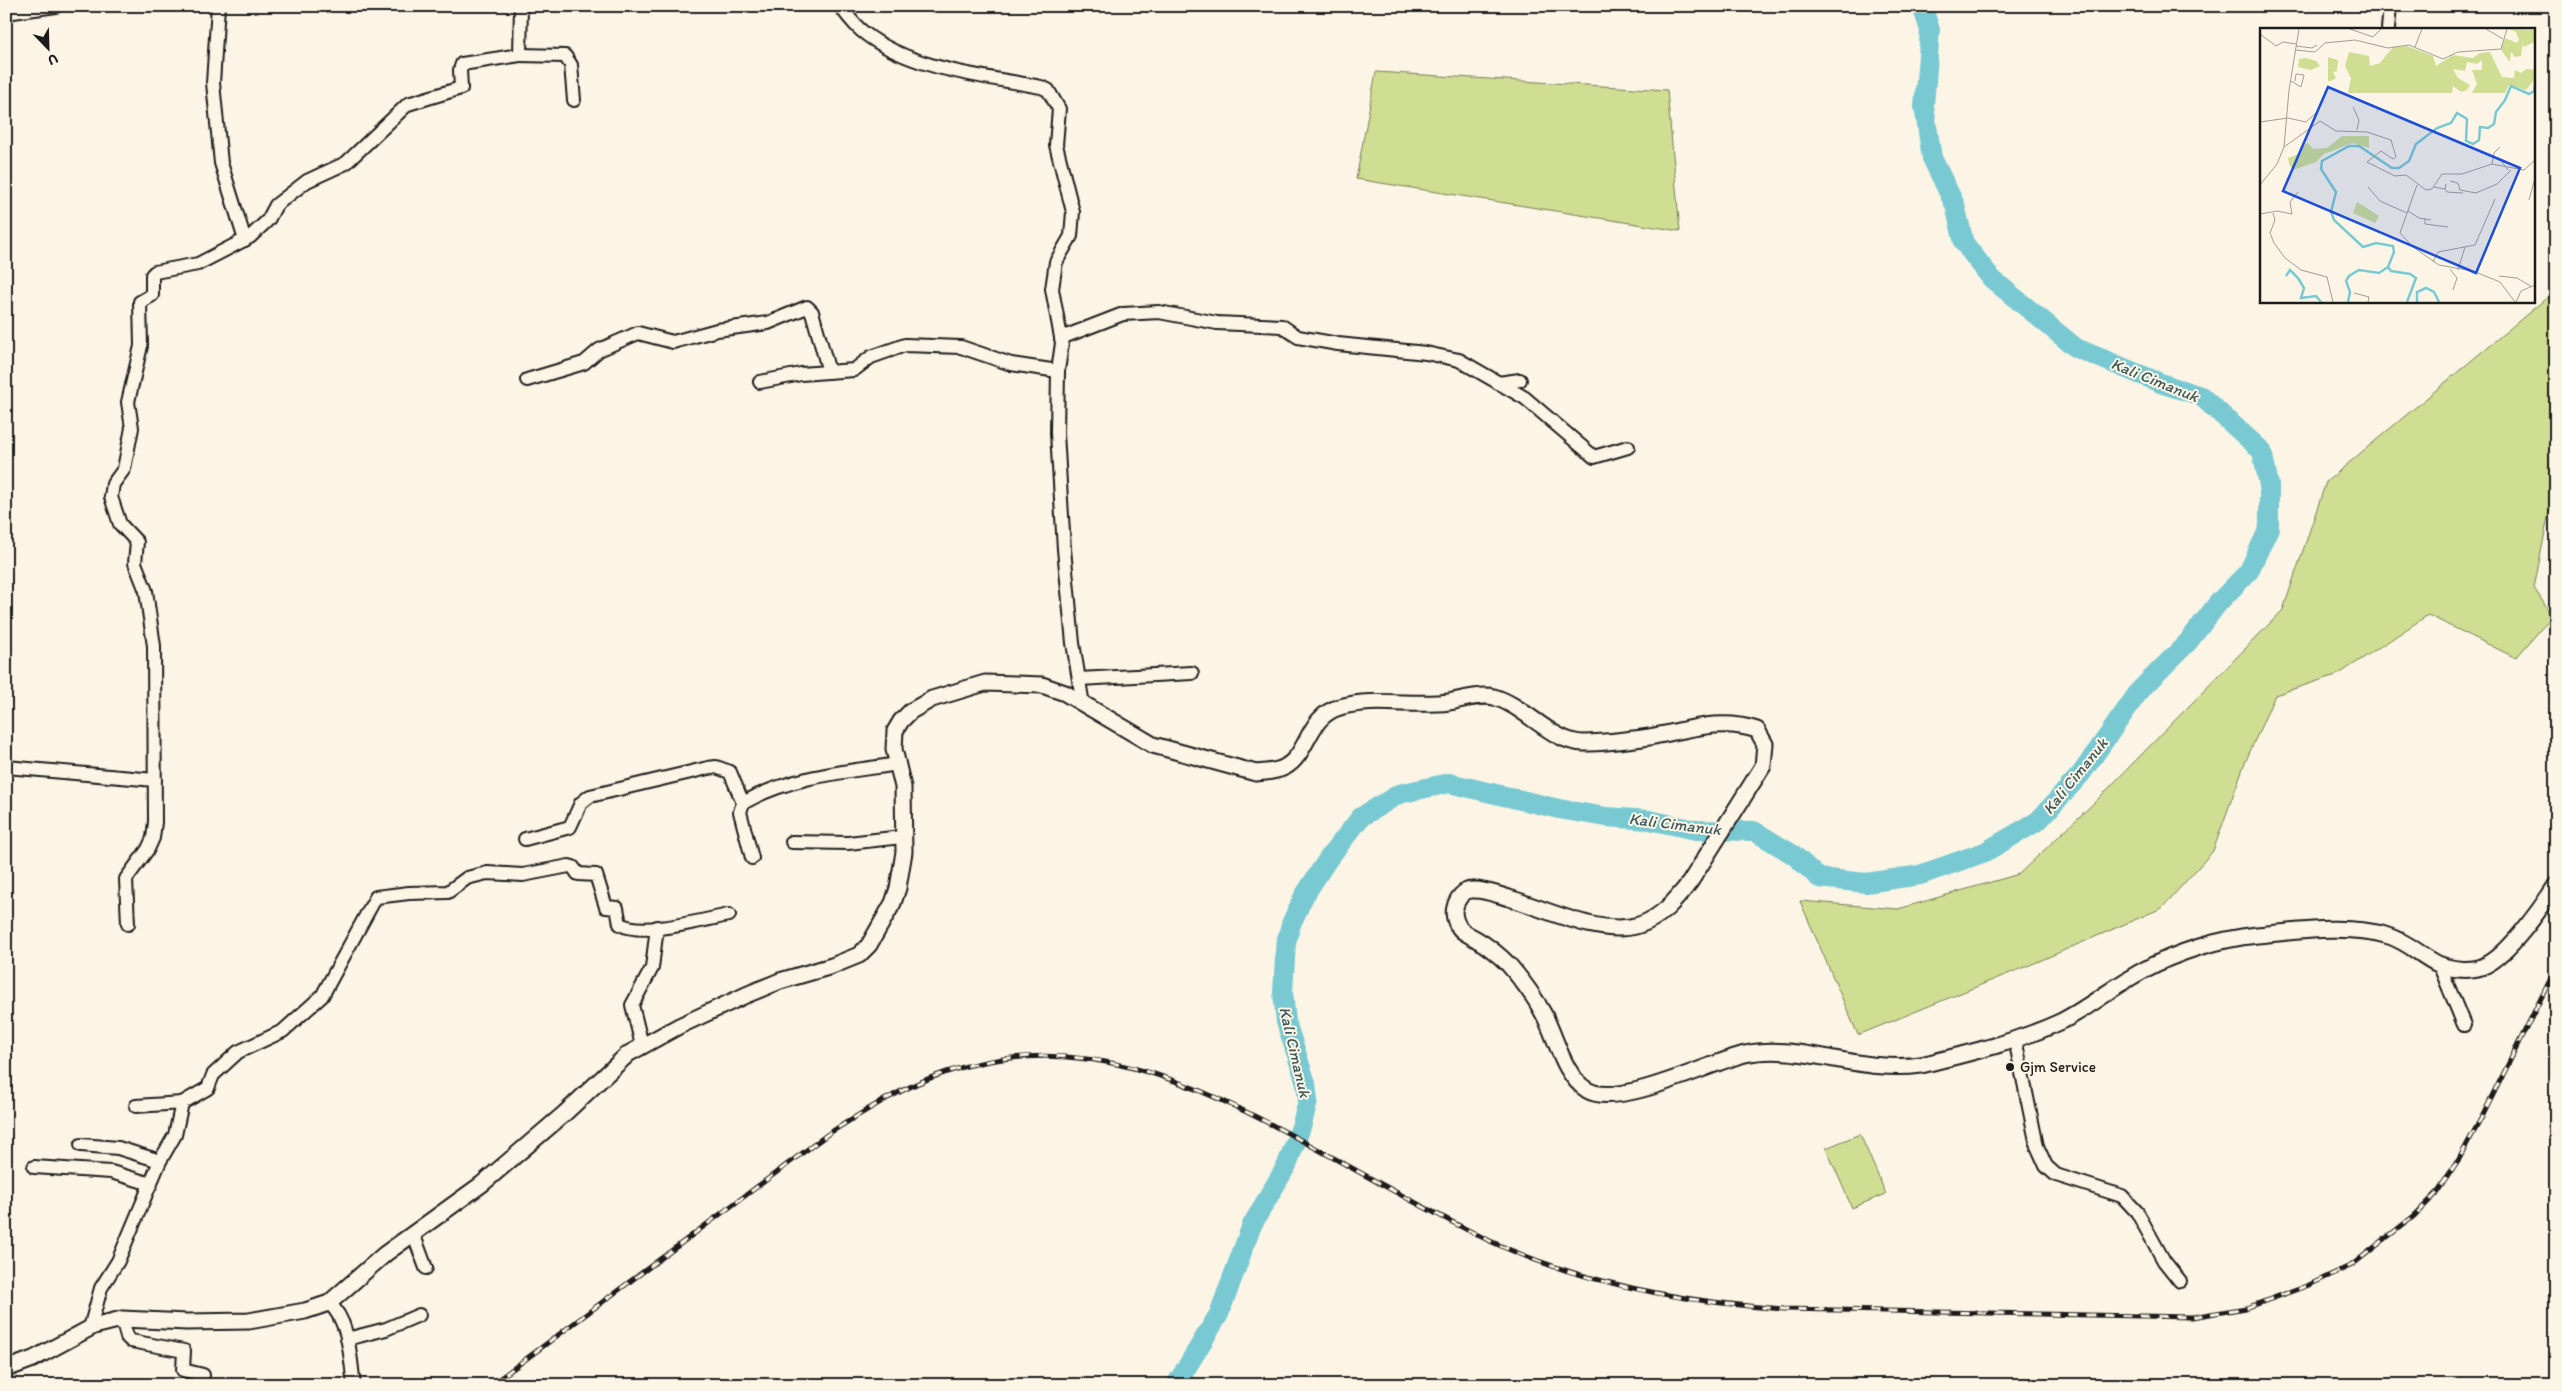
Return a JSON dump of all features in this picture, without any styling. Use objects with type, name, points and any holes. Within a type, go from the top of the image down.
[{"type":"main road","points":[[6,1368],[33,1359],[90,1328],[122,1318],[187,1322],[249,1321],[305,1311],[329,1304],[369,1267],[482,1184],[564,1114],[628,1054],[679,1026],[772,984],[859,955],[869,946],[893,903],[898,888],[904,852],[902,837],[903,787],[894,749],[895,731],[901,721],[922,704],[953,691],[985,683],[1042,685],[1064,694],[1153,745],[1256,773],[1272,771],[1287,766],[1310,731],[1329,710],[1369,703],[1445,702],[1480,696],[1493,697],[1524,711],[1557,734],[1582,743],[1650,737],[1703,725],[1745,726],[1757,730],[1762,735],[1765,744],[1763,766],[1690,882],[1677,899],[1656,918],[1626,928],[1605,928],[1577,921],[1510,898],[1471,890],[1459,896],[1454,908],[1455,917],[1462,931],[1501,958],[1522,980],[1543,1012],[1570,1070],[1586,1089],[1597,1094],[1611,1095],[1638,1090],[1732,1057],[1758,1052],[1771,1051],[1871,1066],[1900,1068],[1921,1065],[2015,1039],[2076,1014],[2141,971],[2158,963],[2217,943],[2256,935],[2319,930],[2361,930],[2399,940],[2439,964],[2462,969],[2487,965],[2497,957],[2527,924],[2556,885]]},
{"type":"street","points":[[6,12],[56,6]]},
{"type":"street","points":[[218,6],[213,83],[222,163],[245,240]]},
{"type":"street","points":[[520,55],[521,6]]},
{"type":"street","points":[[840,6],[863,32],[899,53],[926,63],[1042,87],[1051,94],[1058,109],[1056,145],[1073,212],[1071,236],[1056,262],[1052,289],[1061,338],[1058,371],[1057,433],[1064,549],[1083,705]]},
{"type":"street","points":[[2388,28],[2390,6]]},
{"type":"street","points":[[128,924],[126,879],[153,838],[155,780],[154,646],[146,591],[135,564],[137,542],[120,524],[111,496],[113,484],[124,469],[132,428],[128,402],[141,346],[140,302],[152,295],[152,275],[155,272],[198,264],[245,240],[268,220],[276,205],[305,183],[346,163],[408,104],[418,99],[461,88],[460,70],[462,64],[520,55],[565,56],[571,65],[574,100]]},
{"type":"street","points":[[528,380],[584,363],[599,350],[635,334],[643,334],[673,342],[718,330],[768,322],[808,307],[812,312],[829,372]]},
{"type":"street","points":[[1061,338],[1123,314],[1159,312],[1216,323],[1282,326],[1298,337],[1338,344],[1426,352],[1459,360],[1525,398],[1594,457],[1628,447]]},
{"type":"street","points":[[760,382],[854,370],[871,357],[890,349],[918,345],[961,347],[1011,364],[1058,371]]},
{"type":"street","points":[[1498,383],[1520,380]]},
{"type":"street","points":[[1079,679],[1192,673]]},
{"type":"street","points":[[743,803],[783,785],[807,778],[898,764]]},
{"type":"street","points":[[6,767],[155,780]]},
{"type":"street","points":[[525,839],[570,827],[581,803],[590,796],[716,767],[730,772],[743,803],[740,812],[752,858]]},
{"type":"street","points":[[792,842],[848,843],[902,837]]},
{"type":"street","points":[[136,1106],[182,1103],[208,1088],[213,1075],[238,1052],[283,1031],[322,996],[377,897],[448,892],[471,876],[492,872],[523,875],[569,866],[573,867],[578,874],[596,875],[606,907],[618,908],[620,924],[628,929],[657,927],[729,915]]},
{"type":"street","points":[[642,1046],[632,1005],[652,968],[657,927]]},
{"type":"street","points":[[2439,964],[2464,1025]]},
{"type":"street","points":[[2015,1039],[2037,1146],[2046,1166],[2056,1175],[2122,1196],[2137,1212],[2164,1261],[2180,1281]]},
{"type":"street","points":[[90,1328],[101,1288],[118,1261],[160,1161],[175,1136],[182,1103]]},
{"type":"street","points":[[81,1145],[118,1148],[160,1161]]},
{"type":"street","points":[[34,1167],[111,1172],[151,1184]]},
{"type":"street","points":[[413,1233],[426,1268]]},
{"type":"street","points":[[329,1304],[336,1310],[347,1339],[354,1385]]},
{"type":"street","points":[[347,1339],[386,1329],[419,1315]]},
{"type":"street","points":[[122,1318],[127,1337],[131,1341],[184,1351],[183,1370],[203,1375],[201,1385]]},
{"type":"green space","points":[[1376,72],[1667,90],[1680,231],[1356,179]]},
{"type":"green space","points":[[2556,290],[2556,508],[2549,512],[2534,588],[2552,616],[2516,658],[2428,615],[2339,674],[2275,695],[2244,765],[2213,851],[2162,908],[2037,962],[1858,1035],[1800,901],[1898,909],[2019,874],[2097,800],[2283,610],[2326,482]]},
{"type":"green space","points":[[1860,1134],[1886,1194],[1852,1208],[1826,1148]]},
{"type":"waterway","name":"Kali Cimanuk","points":[[1176,1385],[1219,1314],[1252,1225],[1287,1165],[1302,1124],[1308,1101],[1306,1083],[1286,1022],[1283,992],[1286,943],[1291,924],[1304,896],[1328,859],[1361,817],[1399,794],[1449,783],[1559,809],[1606,817],[1649,820],[1696,830],[1754,831],[1794,855],[1819,878],[1866,883],[1920,875],[1985,852],[2038,821],[2081,774],[2140,690],[2188,642],[2219,602],[2249,571],[2269,528],[2269,485],[2262,451],[2201,396],[2163,384],[2076,348],[1992,279],[1964,243],[1955,205],[1932,158],[1924,106],[1930,30],[1922,6]]},
{"type":"railway","points":[[491,1385],[828,1134],[871,1108],[900,1091],[947,1072],[996,1060],[1043,1056],[1089,1059],[1134,1068],[1178,1082],[1222,1100],[1265,1121],[1421,1206],[1490,1241],[1561,1269],[1634,1289],[1708,1301],[1784,1309],[2192,1317],[2246,1308],[2309,1285],[2352,1265],[2414,1216],[2436,1194],[2459,1159],[2483,1115],[2556,968]]},
{"type":"place","name":"Gjm Service","points":[[2010,1067]]}]
